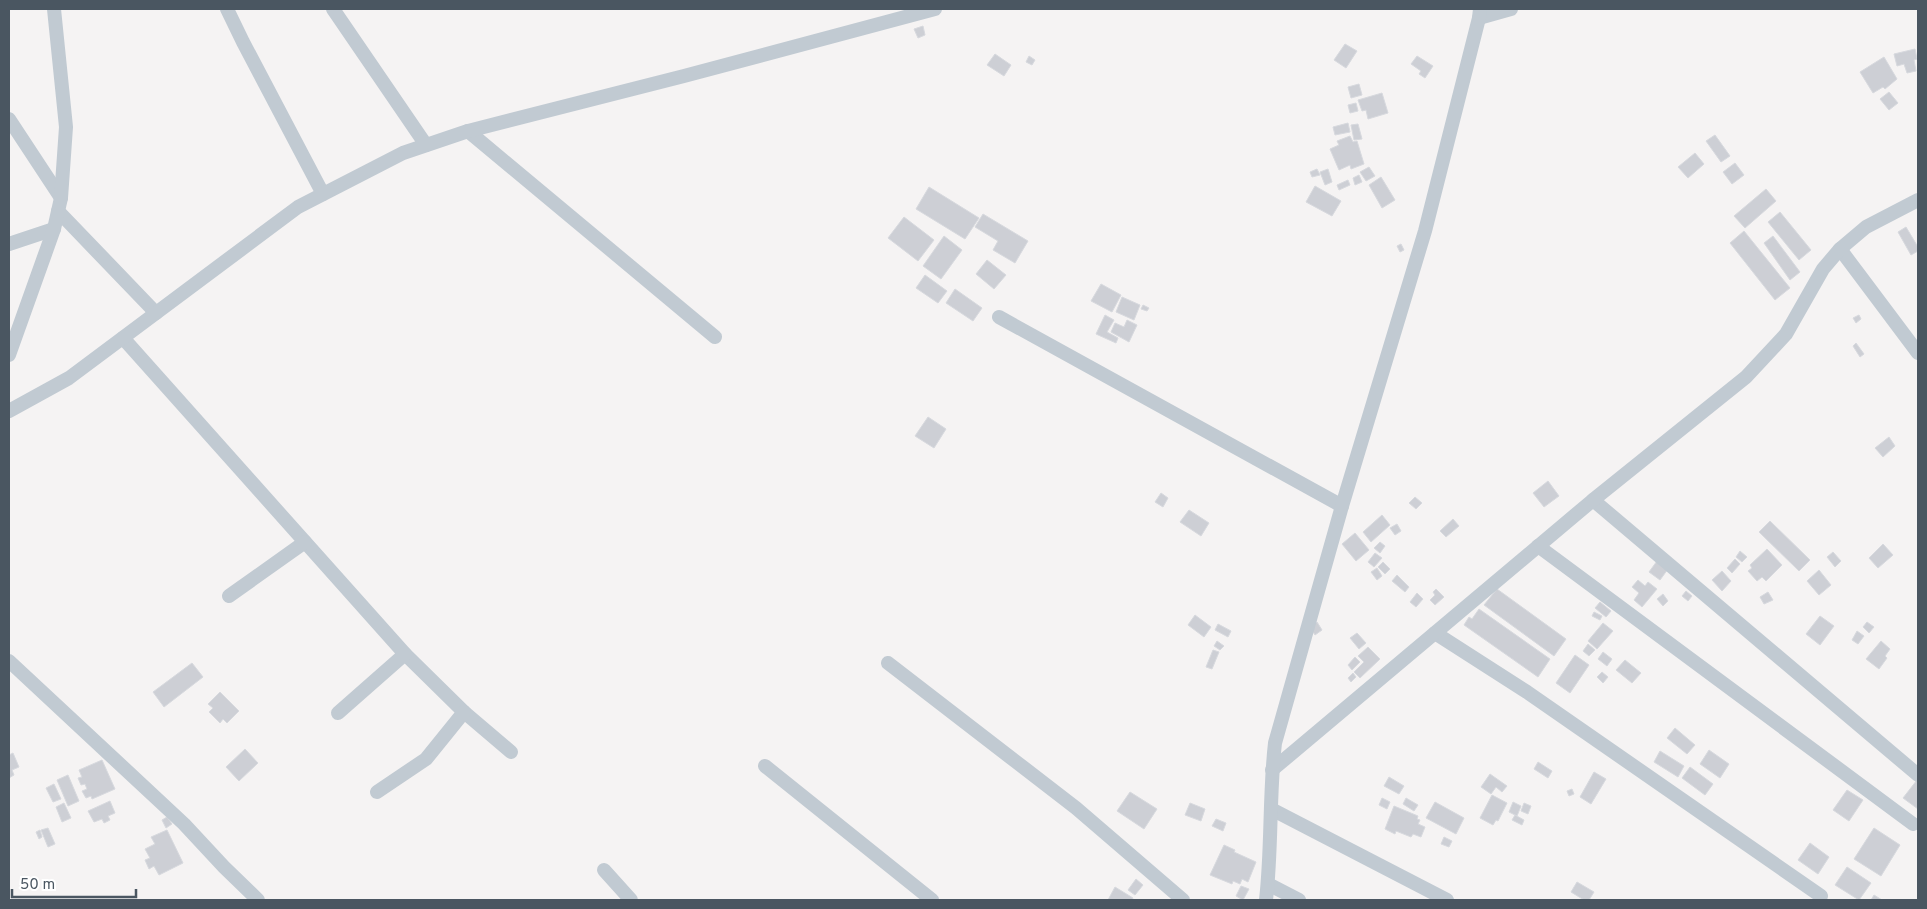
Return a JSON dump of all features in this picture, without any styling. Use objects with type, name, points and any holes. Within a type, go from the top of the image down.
[{"type":"street","points":[[9,355],[54,229],[60,205],[66,126],[54,9]]},
{"type":"street","points":[[228,9],[243,42],[323,194]]},
{"type":"street","points":[[334,9],[426,145]]},
{"type":"street","points":[[9,411],[69,378],[298,207],[403,153],[468,131],[935,9]]},
{"type":"street","points":[[1266,900],[1275,743],[1342,506],[1425,231],[1479,13],[1511,9]]},
{"type":"street","points":[[9,119],[60,205],[156,313]]},
{"type":"street","points":[[468,131],[715,337]]},
{"type":"street","points":[[1272,770],[1593,500],[1746,377],[1786,334],[1824,269],[1840,248],[1866,227],[1918,200]]},
{"type":"street","points":[[9,244],[54,229]]},
{"type":"street","points":[[1840,248],[1918,353]]},
{"type":"street","points":[[999,317],[1342,506]]},
{"type":"street","points":[[123,338],[405,654],[464,712],[511,752]]},
{"type":"street","points":[[1593,500],[1918,775]]},
{"type":"street","points":[[229,596],[305,542]]},
{"type":"street","points":[[1538,546],[1913,824]]},
{"type":"street","points":[[1435,633],[1527,692],[1821,896]]},
{"type":"street","points":[[338,713],[405,654]]},
{"type":"street","points":[[9,661],[184,824],[258,900]]},
{"type":"street","points":[[888,663],[1076,808],[1183,900]]},
{"type":"street","points":[[377,792],[426,759],[464,712]]},
{"type":"street","points":[[765,766],[932,900]]},
{"type":"street","points":[[1271,809],[1447,900]]},
{"type":"street","points":[[604,870],[631,900]]},
{"type":"street","points":[[1268,884],[1299,900]]},
{"type":"building","points":[[923,26],[925,35],[918,38],[914,29]]},
{"type":"building","points":[[1345,44],[1357,51],[1346,68],[1334,60]]},
{"type":"building","points":[[1915,49],[1917,59],[1914,60],[1916,71],[1907,73],[1904,64],[1897,66],[1894,54]]},
{"type":"building","points":[[995,54],[1011,65],[1004,76],[987,65]]},
{"type":"building","points":[[1029,56],[1035,60],[1032,65],[1026,62]]},
{"type":"building","points":[[1417,56],[1433,66],[1425,78],[1419,74],[1421,71],[1411,64]]},
{"type":"building","points":[[1884,57],[1897,79],[1885,89],[1883,87],[1873,93],[1860,72]]},
{"type":"building","points":[[1359,84],[1362,95],[1351,98],[1348,87]]},
{"type":"building","points":[[1889,92],[1898,103],[1889,110],[1880,99]]},
{"type":"building","points":[[1382,93],[1388,113],[1368,119],[1366,110],[1362,111],[1358,100]]},
{"type":"building","points":[[1356,103],[1358,111],[1350,113],[1348,105]]},
{"type":"building","points":[[1348,123],[1350,132],[1335,135],[1333,127]]},
{"type":"building","points":[[1358,124],[1362,139],[1354,140],[1351,125]]},
{"type":"building","points":[[1715,135],[1730,156],[1721,162],[1706,141]]},
{"type":"building","points":[[1350,136],[1353,142],[1357,141],[1364,164],[1351,169],[1350,165],[1339,170],[1330,149],[1339,145],[1337,141]]},
{"type":"building","points":[[1695,153],[1704,164],[1688,178],[1678,167]]},
{"type":"building","points":[[1735,163],[1744,175],[1732,184],[1723,172]]},
{"type":"building","points":[[1369,167],[1375,176],[1366,181],[1360,172]]},
{"type":"building","points":[[1317,169],[1320,175],[1312,177],[1310,172]]},
{"type":"building","points":[[1328,169],[1332,182],[1325,185],[1320,172]]},
{"type":"building","points":[[1359,175],[1362,182],[1355,185],[1353,178]]},
{"type":"building","points":[[1381,177],[1395,200],[1382,208],[1369,185]]},
{"type":"building","points":[[1348,180],[1350,185],[1339,190],[1337,185]]},
{"type":"building","points":[[1315,186],[1341,201],[1332,216],[1306,202]]},
{"type":"building","points":[[929,187],[979,218],[965,239],[916,209]]},
{"type":"building","points":[[1766,189],[1776,201],[1745,228],[1734,216]]},
{"type":"building","points":[[1780,212],[1811,250],[1799,260],[1768,222]]},
{"type":"building","points":[[983,214],[1028,241],[1015,263],[993,250],[998,241],[975,227]]},
{"type":"building","points":[[904,217],[934,240],[918,261],[888,238]]},
{"type":"building","points":[[1906,227],[1918,247],[1918,251],[1911,255],[1898,232]]},
{"type":"building","points":[[1744,231],[1790,288],[1775,300],[1730,243]]},
{"type":"building","points":[[944,236],[962,250],[941,279],[923,266]]},
{"type":"building","points":[[1773,236],[1800,272],[1790,280],[1764,243]]},
{"type":"building","points":[[1401,244],[1404,250],[1400,252],[1397,246]]},
{"type":"building","points":[[987,260],[1006,275],[994,289],[976,274]]},
{"type":"building","points":[[925,275],[947,291],[938,303],[916,288]]},
{"type":"building","points":[[1101,284],[1121,295],[1112,312],[1091,301]]},
{"type":"building","points":[[955,289],[982,308],[973,321],[946,303]]},
{"type":"building","points":[[1122,297],[1140,305],[1134,320],[1116,312]]},
{"type":"building","points":[[1143,305],[1149,308],[1147,311],[1141,309]]},
{"type":"building","points":[[1105,315],[1114,320],[1107,332],[1118,338],[1116,343],[1096,334]]},
{"type":"building","points":[[1859,315],[1861,319],[1856,323],[1853,318]]},
{"type":"building","points":[[1127,320],[1137,325],[1129,342],[1111,332],[1115,323],[1124,327]]},
{"type":"building","points":[[1856,343],[1864,354],[1860,357],[1853,346]]},
{"type":"building","points":[[928,417],[946,429],[934,448],[915,436]]},
{"type":"building","points":[[1889,437],[1895,446],[1883,457],[1875,448]]},
{"type":"building","points":[[1548,481],[1559,496],[1544,507],[1533,493]]},
{"type":"building","points":[[1161,493],[1168,498],[1163,507],[1155,502]]},
{"type":"building","points":[[1415,497],[1422,503],[1416,509],[1409,503]]},
{"type":"building","points":[[1189,510],[1209,523],[1201,536],[1180,522]]},
{"type":"building","points":[[1382,515],[1390,525],[1371,542],[1363,532]]},
{"type":"building","points":[[1453,519],[1459,526],[1446,537],[1440,531]]},
{"type":"building","points":[[1770,521],[1810,560],[1799,571],[1759,532]]},
{"type":"building","points":[[1397,524],[1401,531],[1395,535],[1390,528]]},
{"type":"building","points":[[1355,533],[1369,550],[1356,561],[1342,544]]},
{"type":"building","points":[[1380,542],[1385,546],[1380,553],[1374,548]]},
{"type":"building","points":[[1883,544],[1893,555],[1878,568],[1869,558]]},
{"type":"building","points":[[1767,549],[1782,565],[1766,581],[1762,577],[1757,581],[1748,571],[1752,568],[1750,565]]},
{"type":"building","points":[[1740,551],[1747,557],[1742,562],[1736,557]]},
{"type":"building","points":[[1833,552],[1841,561],[1835,567],[1827,557]]},
{"type":"building","points":[[1375,553],[1382,558],[1374,567],[1368,562]]},
{"type":"building","points":[[1735,559],[1740,564],[1732,573],[1727,568]]},
{"type":"building","points":[[1657,561],[1668,569],[1660,580],[1649,572]]},
{"type":"building","points":[[1383,562],[1390,569],[1385,574],[1378,567]]},
{"type":"building","points":[[1377,568],[1382,576],[1377,580],[1371,572]]},
{"type":"building","points":[[1819,570],[1831,585],[1819,595],[1807,581]]},
{"type":"building","points":[[1722,571],[1731,581],[1722,591],[1712,580]]},
{"type":"building","points":[[1397,575],[1409,587],[1405,592],[1392,581]]},
{"type":"building","points":[[1638,580],[1645,586],[1648,582],[1657,589],[1642,607],[1634,600],[1639,593],[1632,587]]},
{"type":"building","points":[[1436,589],[1444,597],[1435,605],[1430,600],[1435,595],[1433,592]]},
{"type":"building","points":[[1497,589],[1566,639],[1554,656],[1484,605]]},
{"type":"building","points":[[1686,591],[1692,596],[1688,601],[1682,596]]},
{"type":"building","points":[[1768,592],[1773,600],[1764,604],[1760,597]]},
{"type":"building","points":[[1417,593],[1423,599],[1416,607],[1410,602]]},
{"type":"building","points":[[1663,594],[1668,601],[1663,606],[1657,599]]},
{"type":"building","points":[[1600,602],[1611,611],[1606,617],[1595,608]]},
{"type":"building","points":[[1479,609],[1550,659],[1538,677],[1464,625],[1469,617],[1472,619]]},
{"type":"building","points":[[1594,612],[1602,616],[1600,620],[1592,616]]},
{"type":"building","points":[[1195,615],[1211,627],[1204,637],[1188,625]]},
{"type":"building","points":[[1820,616],[1834,626],[1820,645],[1806,634]]},
{"type":"building","points":[[1317,622],[1322,630],[1315,635],[1310,627]]},
{"type":"building","points":[[1867,622],[1874,627],[1869,633],[1863,627]]},
{"type":"building","points":[[1603,623],[1613,631],[1597,649],[1588,641]]},
{"type":"building","points":[[1218,624],[1231,631],[1228,637],[1215,630]]},
{"type":"building","points":[[1857,631],[1864,636],[1858,644],[1852,640]]},
{"type":"building","points":[[1357,633],[1366,643],[1359,649],[1350,638]]},
{"type":"building","points":[[1217,641],[1224,646],[1220,650],[1214,646]]},
{"type":"building","points":[[1881,641],[1890,649],[1885,656],[1887,658],[1879,669],[1866,659]]},
{"type":"building","points":[[1588,644],[1595,650],[1589,656],[1583,651]]},
{"type":"building","points":[[1368,647],[1380,659],[1360,678],[1354,672],[1364,662],[1358,656]]},
{"type":"building","points":[[1213,650],[1219,652],[1212,669],[1206,667]]},
{"type":"building","points":[[1603,652],[1612,659],[1607,666],[1598,659]]},
{"type":"building","points":[[1575,655],[1589,665],[1570,693],[1556,683]]},
{"type":"building","points":[[1355,657],[1360,662],[1352,670],[1348,665]]},
{"type":"building","points":[[1625,660],[1641,673],[1632,683],[1616,670]]},
{"type":"building","points":[[192,663],[203,677],[164,707],[153,692]]},
{"type":"building","points":[[1602,672],[1608,677],[1603,683],[1597,677]]},
{"type":"building","points":[[1353,673],[1356,677],[1351,682],[1348,678]]},
{"type":"building","points":[[220,692],[239,711],[227,723],[223,719],[220,723],[209,712],[213,708],[208,704]]},
{"type":"building","points":[[1675,728],[1695,745],[1687,754],[1667,738]]},
{"type":"building","points":[[245,749],[258,763],[239,781],[226,767]]},
{"type":"building","points":[[1709,750],[1729,764],[1720,778],[1700,764]]},
{"type":"building","points":[[1660,751],[1684,766],[1678,777],[1654,762]]},
{"type":"building","points":[[13,753],[19,767],[12,770],[14,775],[9,778],[9,755]]},
{"type":"building","points":[[102,760],[115,789],[92,799],[91,796],[86,798],[82,791],[87,789],[85,784],[81,785],[78,778],[82,777],[79,770]]},
{"type":"building","points":[[1538,762],[1552,771],[1548,778],[1534,769]]},
{"type":"building","points":[[1690,767],[1713,784],[1705,795],[1682,778]]},
{"type":"building","points":[[1594,772],[1606,779],[1591,804],[1580,797]]},
{"type":"building","points":[[1490,774],[1507,786],[1502,792],[1496,787],[1491,794],[1481,787]]},
{"type":"building","points":[[68,775],[79,801],[68,806],[57,780]]},
{"type":"building","points":[[1389,777],[1404,786],[1399,794],[1384,786]]},
{"type":"building","points":[[1918,781],[1918,809],[1903,798]]},
{"type":"building","points":[[54,784],[61,799],[53,802],[46,788]]},
{"type":"building","points":[[1572,789],[1574,794],[1569,796],[1567,791]]},
{"type":"building","points":[[1847,790],[1863,800],[1849,821],[1833,810]]},
{"type":"building","points":[[1130,792],[1157,809],[1144,829],[1117,811]]},
{"type":"building","points":[[1492,795],[1507,803],[1498,821],[1496,820],[1493,825],[1480,818]]},
{"type":"building","points":[[1382,798],[1390,802],[1387,809],[1379,805]]},
{"type":"building","points":[[1406,798],[1418,805],[1414,811],[1403,804]]},
{"type":"building","points":[[110,801],[115,813],[108,816],[110,820],[104,823],[102,819],[94,822],[88,811]]},
{"type":"building","points":[[1435,802],[1464,818],[1456,834],[1426,818]]},
{"type":"building","points":[[1513,802],[1521,806],[1517,816],[1509,812]]},
{"type":"building","points":[[64,803],[71,818],[62,822],[56,807]]},
{"type":"building","points":[[1190,803],[1205,809],[1201,821],[1185,815]]},
{"type":"building","points":[[1524,803],[1531,806],[1528,814],[1521,811]]},
{"type":"building","points":[[1394,806],[1418,816],[1417,819],[1420,820],[1418,824],[1425,827],[1421,837],[1413,834],[1411,837],[1396,831],[1395,834],[1385,829]]},
{"type":"building","points":[[1515,815],[1524,820],[1522,825],[1512,820]]},
{"type":"building","points":[[167,817],[172,824],[166,828],[162,820]]},
{"type":"building","points":[[1216,819],[1226,823],[1223,831],[1212,826]]},
{"type":"building","points":[[48,828],[55,844],[48,847],[41,830]]},
{"type":"building","points":[[1874,828],[1900,845],[1881,876],[1854,859]]},
{"type":"building","points":[[40,830],[42,837],[39,839],[36,832]]},
{"type":"building","points":[[167,830],[183,863],[159,875],[154,866],[149,869],[145,860],[150,858],[145,849],[155,844],[151,837]]},
{"type":"building","points":[[1444,837],[1452,841],[1449,847],[1441,844]]},
{"type":"building","points":[[1810,843],[1829,857],[1818,874],[1798,860]]},
{"type":"building","points":[[1224,845],[1256,862],[1248,882],[1242,879],[1240,884],[1233,881],[1232,884],[1210,875]]},
{"type":"building","points":[[1847,867],[1871,883],[1859,900],[1835,885]]},
{"type":"building","points":[[1136,879],[1143,885],[1135,895],[1128,890]]},
{"type":"building","points":[[1577,882],[1594,892],[1589,900],[1584,900],[1571,892]]},
{"type":"building","points":[[1241,886],[1249,889],[1243,900],[1236,896]]},
{"type":"building","points":[[1115,887],[1133,898],[1132,900],[1108,900]]},
{"type":"building","points":[[1874,895],[1882,900],[1871,900]]}]
